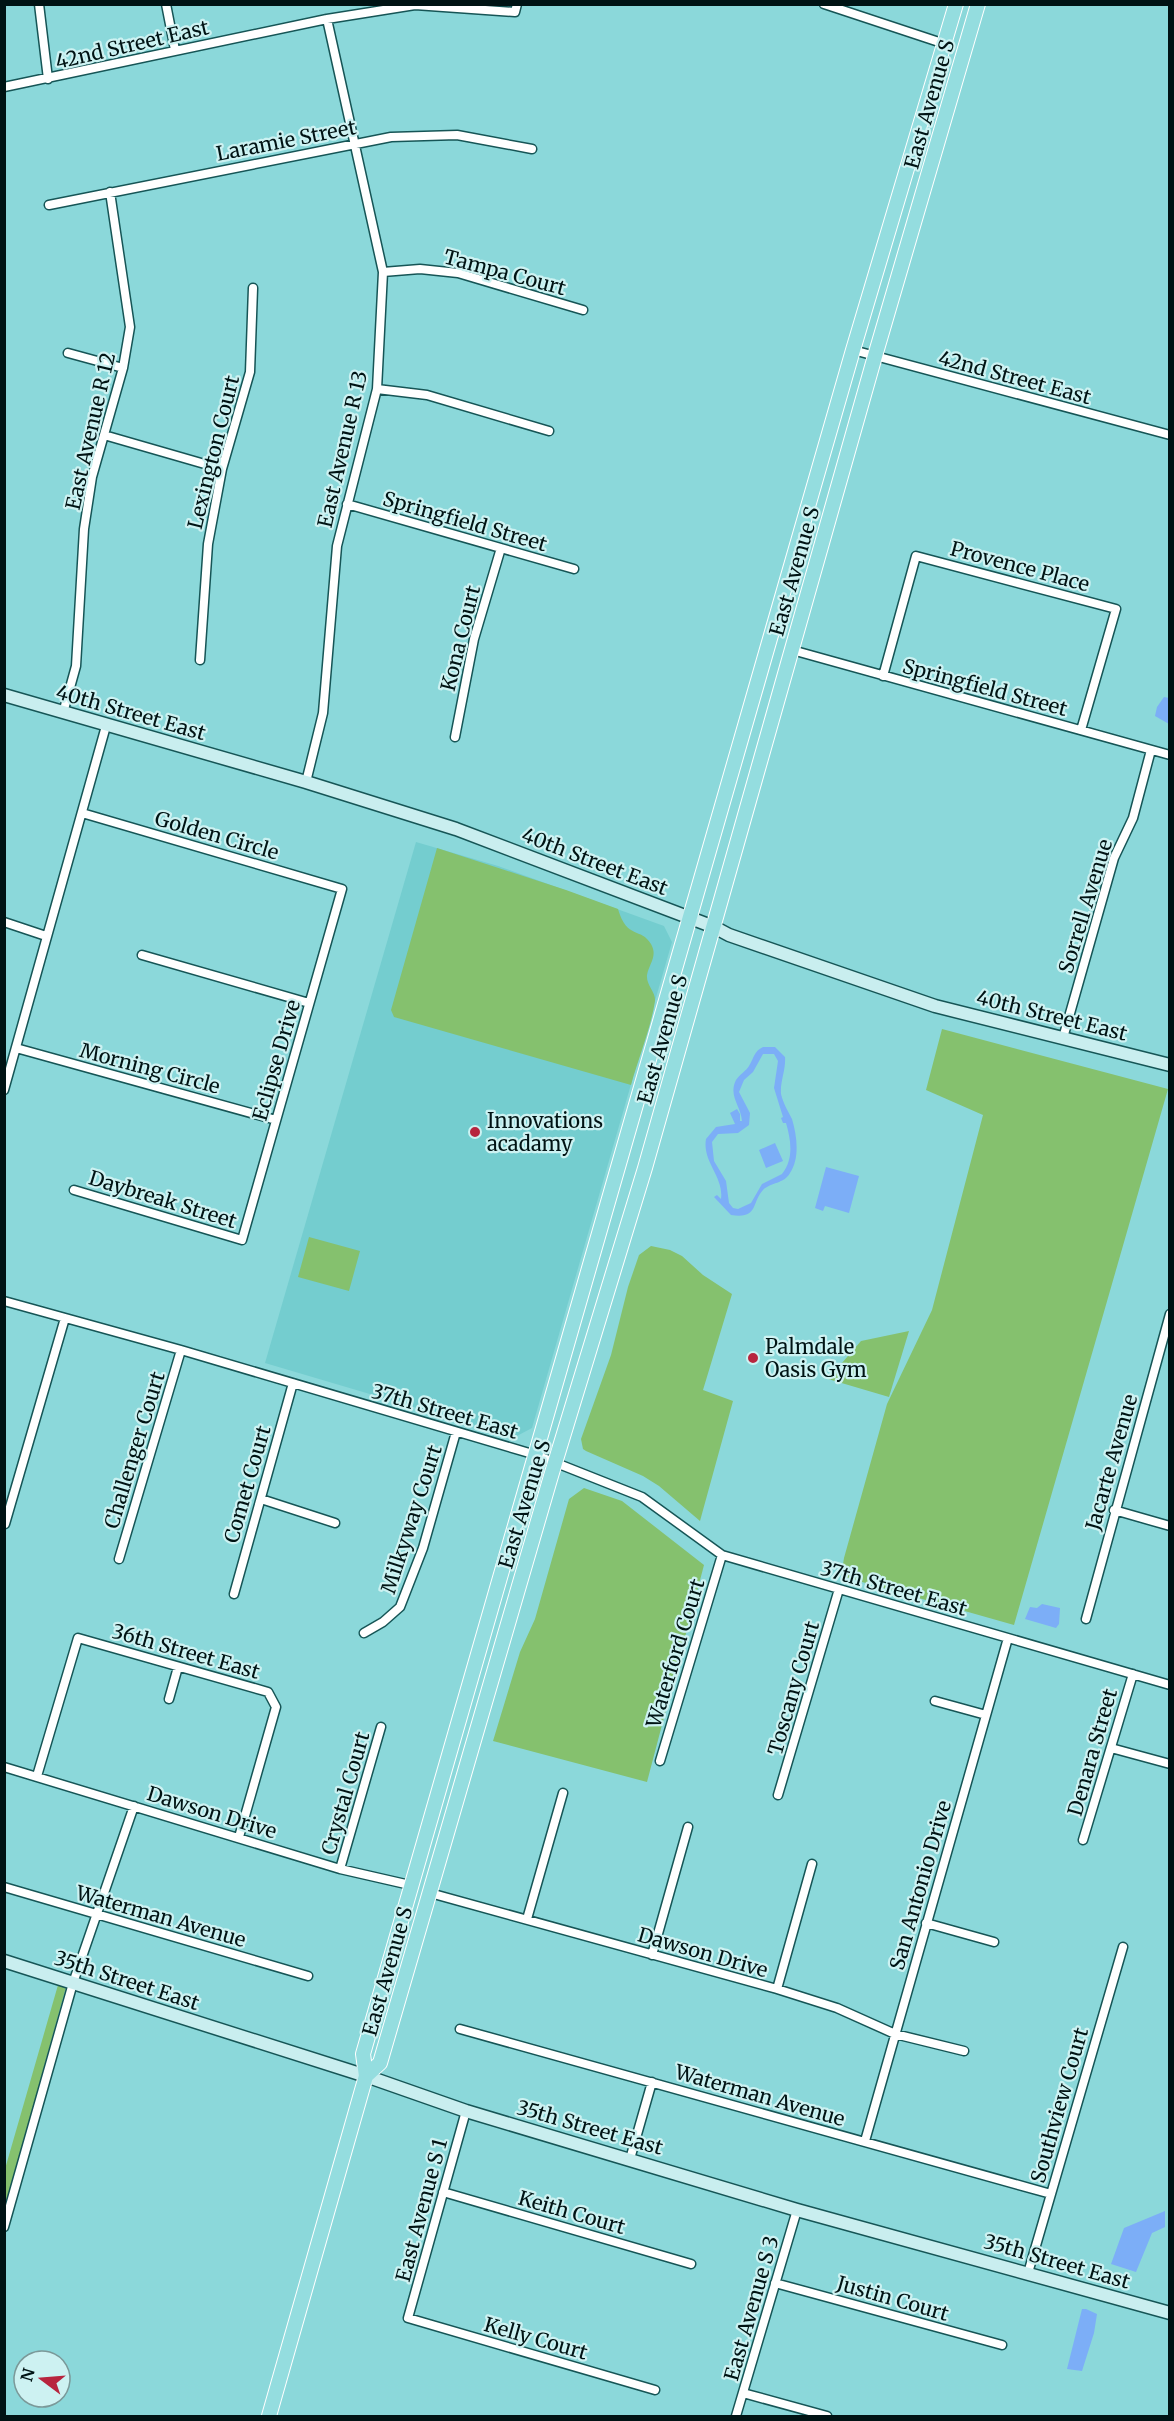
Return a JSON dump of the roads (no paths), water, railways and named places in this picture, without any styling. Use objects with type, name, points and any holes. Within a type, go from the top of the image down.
[{"type":"main road","name":"East Avenue S","points":[[269,2416],[366,2076],[363,2054],[410,1885],[691,918],[853,350],[956,4]]},
{"type":"main road","name":"East Avenue S","points":[[366,2076],[380,2063],[645,1168],[875,356],[978,4]]},
{"type":"main road","name":"40th Street East","points":[[4,695],[306,782],[456,829],[691,918],[729,935],[899,994],[1170,1065]]},
{"type":"main road","name":"35th Street East","points":[[4,1961],[366,2076],[466,2111],[797,2210],[1170,2313]]},
{"type":"street","points":[[39,4],[48,79]]},
{"type":"street","points":[[166,4],[175,50]]},
{"type":"street","points":[[824,4],[945,44]]},
{"type":"street","name":"42nd Street East","points":[[4,87],[327,19],[415,5],[516,8]]},
{"type":"street","name":"East Avenue R 13","points":[[306,782],[323,713],[337,546],[377,389],[383,272],[327,19]]},
{"type":"street","name":"Laramie Street","points":[[49,205],[392,137],[457,135],[532,149]]},
{"type":"street","name":"East Avenue R 12","points":[[63,713],[76,666],[84,529],[92,477],[123,368],[130,327],[110,192]]},
{"type":"street","name":"Tampa Court","points":[[383,272],[420,269],[458,273],[583,310]]},
{"type":"street","name":"Lexington Court","points":[[200,660],[208,544],[222,469],[250,372],[254,288]]},
{"type":"street","name":"42nd Street East","points":[[853,350],[1170,435]]},
{"type":"street","points":[[68,353],[123,368]]},
{"type":"street","points":[[377,389],[427,395],[549,431]]},
{"type":"street","points":[[104,435],[222,469]]},
{"type":"street","name":"Springfield Street","points":[[347,504],[574,569]]},
{"type":"street","name":"Kona Court","points":[[455,737],[474,639],[501,548]]},
{"type":"street","name":"Provence Place","points":[[883,676],[916,556],[1116,609],[1081,730]]},
{"type":"street","name":"Springfield Street","points":[[792,650],[1170,755]]},
{"type":"street","points":[[4,1090],[106,726]]},
{"type":"street","name":"Sorrell Avenue","points":[[1063,1038],[1114,858],[1133,818],[1151,750]]},
{"type":"street","name":"Golden Circle","points":[[82,813],[342,889]]},
{"type":"street","name":"Eclipse Drive","points":[[242,1240],[342,889]]},
{"type":"street","points":[[4,922],[46,936]]},
{"type":"street","points":[[142,956],[309,1004]]},
{"type":"street","name":"Morning Circle","points":[[16,1048],[276,1120]]},
{"type":"street","name":"Daybreak Street","points":[[74,1190],[242,1240]]},
{"type":"street","name":"37th Street East","points":[[4,1300],[536,1455],[642,1497],[722,1555],[1170,1685]]},
{"type":"street","name":"Jacarte Avenue","points":[[1086,1618],[1170,1314]]},
{"type":"street","points":[[5,1524],[65,1318]]},
{"type":"street","name":"Challenger Court","points":[[119,1559],[181,1350]]},
{"type":"street","name":"Comet Court","points":[[234,1594],[292,1383]]},
{"type":"street","name":"Milkyway Court","points":[[364,1634],[383,1622],[400,1607],[423,1548],[456,1432]]},
{"type":"street","points":[[261,1499],[335,1523]]},
{"type":"street","points":[[1114,1510],[1170,1526]]},
{"type":"street","name":"Waterford Court","points":[[660,1761],[722,1555]]},
{"type":"street","name":"Toscany Court","points":[[778,1796],[838,1589]]},
{"type":"street","name":"36th Street East","points":[[37,1776],[78,1638],[268,1692],[276,1707],[239,1837]]},
{"type":"street","name":"San Antonio Drive","points":[[865,2141],[1008,1638]]},
{"type":"street","points":[[168,1699],[178,1667]]},
{"type":"street","name":"Denara Street","points":[[1083,1840],[1132,1674]]},
{"type":"street","points":[[935,1701],[986,1715]]},
{"type":"street","name":"Crystal Court","points":[[340,1869],[381,1727]]},
{"type":"street","points":[[1111,1748],[1170,1764]]},
{"type":"street","name":"Dawson Drive","points":[[4,1767],[340,1869],[410,1885]]},
{"type":"street","points":[[527,1919],[563,1793]]},
{"type":"street","points":[[4,2227],[73,1983],[95,1913],[134,1806]]},
{"type":"street","points":[[652,1955],[688,1827]]},
{"type":"street","points":[[777,1989],[812,1864]]},
{"type":"street","name":"Waterman Avenue","points":[[4,1887],[308,1976]]},
{"type":"street","name":"Dawson Drive","points":[[430,1893],[777,1989],[837,2008],[894,2034],[964,2051]]},
{"type":"street","points":[[927,1923],[994,1942]]},
{"type":"street","name":"Southview Court","points":[[1028,2273],[1123,1947]]},
{"type":"street","name":"Waterman Avenue","points":[[460,2028],[1051,2194]]},
{"type":"street","points":[[630,2159],[652,2082]]},
{"type":"street","name":"East Avenue S 1","points":[[408,2318],[466,2111]]},
{"type":"street","name":"Keith Court","points":[[443,2192],[691,2264]]},
{"type":"street","name":"East Avenue S 3","points":[[736,2416],[797,2210]]},
{"type":"street","name":"Justin Court","points":[[775,2283],[1002,2345]]},
{"type":"street","name":"Kelly Court","points":[[408,2318],[655,2390]]},
{"type":"street","points":[[743,2393],[827,2416]]},
{"type":"place","name":"Innovations acadamy","points":[[475,1132]]},
{"type":"place","name":"Palmdale Oasis Gym","points":[[753,1358]]}]
